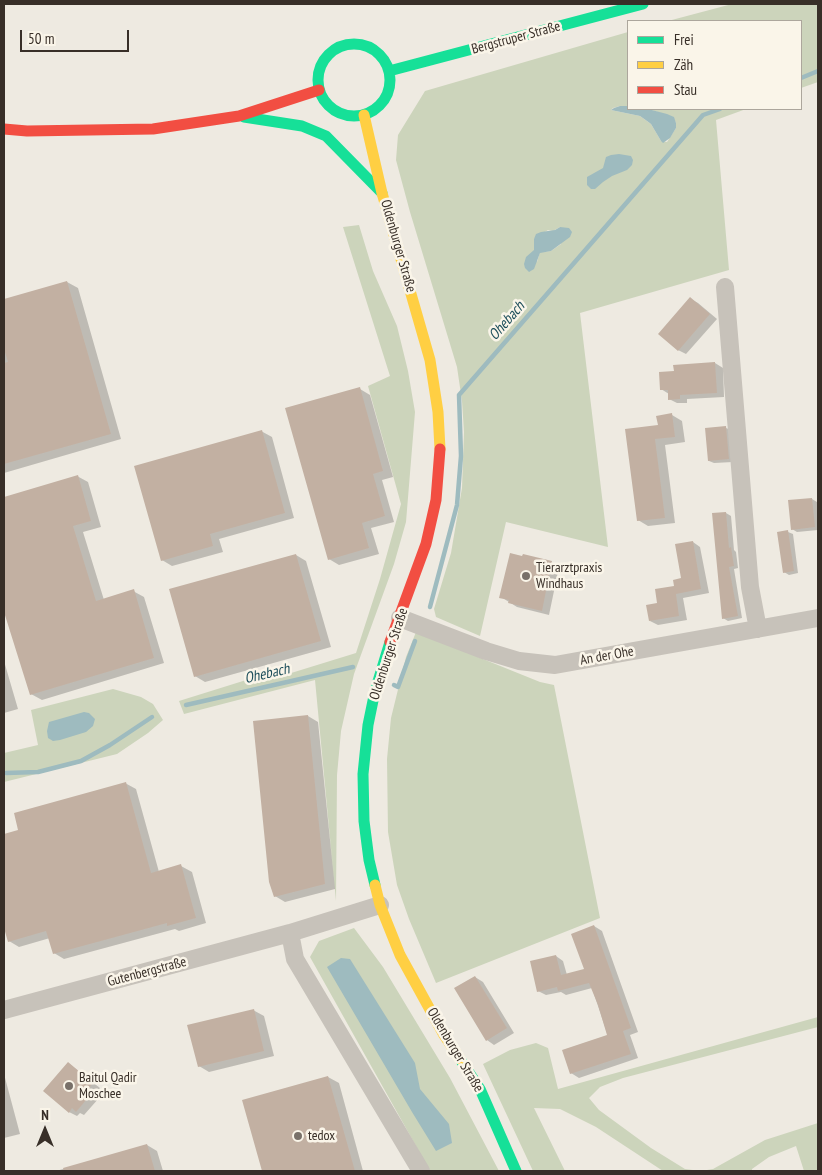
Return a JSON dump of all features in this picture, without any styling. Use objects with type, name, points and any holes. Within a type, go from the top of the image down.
[{"type":"main road","name":"Bergstruper Straße","points":[[389,70],[644,4]]},
{"type":"main road","points":[[355,44],[372,49],[384,60],[389,70],[390,82],[388,93],[382,103],[364,115],[352,116],[332,109],[324,100],[319,90],[317,79],[325,58],[334,50],[344,45],[355,44]]},
{"type":"main road","points":[[4,129],[93,131],[153,129],[239,116],[319,90]]},
{"type":"main road","name":"Oldenburger Straße","points":[[364,115],[382,193],[430,360],[438,412],[440,452],[436,500],[426,544],[384,658],[368,725],[363,774],[364,821],[369,860],[380,905],[408,971],[444,1035],[480,1090],[516,1171]]},
{"type":"main road","points":[[239,116],[302,126],[326,136],[382,193]]},
{"type":"street","points":[[725,288],[750,587],[758,629]]},
{"type":"street","name":"An der Ohe","points":[[400,618],[486,651],[519,660],[555,665],[818,618]]},
{"type":"street","name":"Gutenbergstraße","points":[[4,1010],[290,933],[380,905]]},
{"type":"street","points":[[290,933],[295,959],[421,1171]]},
{"type":"green space","points":[[732,4],[818,4],[818,82],[802,88],[802,20],[672,20]]},
{"type":"green space","points":[[627,32],[627,106],[620,106],[611,110],[640,116],[651,124],[661,141],[667,142],[676,128],[676,123],[673,117],[651,110],[743,110],[716,120],[729,270],[580,313],[608,547],[506,522],[480,636],[436,617],[434,609],[451,553],[462,488],[464,432],[462,401],[457,367],[396,160],[398,135],[425,91]],"holes":[[[560,227],[561,244],[551,251],[540,252],[537,262],[534,239],[548,230],[553,231]]]},
{"type":"green space","points":[[359,225],[373,271],[397,326],[408,371],[415,412],[406,522],[394,564],[354,674],[341,731],[337,775],[336,901],[315,680],[184,714],[179,701],[259,676],[262,682],[356,653],[380,579],[401,504],[368,386],[390,376],[343,227]]},
{"type":"green space","points":[[416,632],[540,682],[554,685],[600,918],[436,983],[397,885],[388,832],[387,759],[391,718],[406,657]]},
{"type":"green space","points":[[113,689],[141,697],[153,704],[163,720],[148,733],[117,754],[4,782],[4,753],[38,745],[31,710]]},
{"type":"green space","points":[[354,928],[383,967],[450,1078],[499,1171],[430,1171],[310,957],[319,941]]},
{"type":"green space","points":[[818,1017],[818,1027],[623,1078],[600,1087],[589,1098],[599,1110],[651,1148],[685,1169],[701,1171],[663,1171],[596,1127],[560,1109],[534,1108],[565,1171],[533,1171],[483,1064],[510,1050],[536,1043],[548,1048],[558,1089]]},
{"type":"green space","points":[[818,1123],[818,1171],[804,1171],[796,1146],[769,1157],[752,1169],[752,1171],[701,1171],[713,1169],[765,1140]]},
{"type":"water","points":[[627,106],[627,110],[652,110],[667,114],[674,117],[676,128],[670,138],[663,143],[651,124],[640,116],[611,110]]},
{"type":"water","points":[[619,154],[631,156],[633,160],[632,165],[627,170],[612,176],[595,189],[591,189],[587,185],[587,177],[603,168],[606,157]]},
{"type":"water","points":[[560,227],[569,228],[572,232],[570,237],[551,251],[540,253],[534,269],[529,272],[524,264],[526,257],[534,250],[536,234]]},
{"type":"water","points":[[84,712],[89,713],[95,719],[93,726],[86,732],[60,740],[53,741],[48,738],[49,722]]},
{"type":"water","points":[[341,958],[350,959],[415,1063],[420,1089],[449,1124],[452,1143],[436,1151],[412,1112],[327,967]]},
{"type":"building","points":[[67,281],[111,434],[4,464],[4,363],[8,362],[4,349],[4,299]]},
{"type":"building","points":[[690,297],[710,314],[678,351],[658,334]]},
{"type":"building","points":[[715,362],[717,393],[680,395],[680,399],[668,400],[668,390],[660,390],[659,372],[674,371],[673,365]]},
{"type":"building","points":[[360,387],[383,471],[373,474],[385,516],[362,523],[369,548],[328,560],[285,408]]},
{"type":"building","points":[[672,413],[675,437],[655,439],[665,518],[637,521],[625,429],[658,425],[656,416]]},
{"type":"building","points":[[726,426],[729,459],[708,461],[705,428]]},
{"type":"building","points":[[262,430],[285,513],[210,534],[213,546],[161,561],[134,466]]},
{"type":"building","points":[[78,475],[91,521],[73,526],[96,601],[134,589],[154,658],[30,695],[4,612],[4,497]]},
{"type":"building","points":[[812,498],[815,527],[791,530],[788,500]]},
{"type":"building","points":[[726,512],[729,548],[731,547],[734,566],[729,567],[738,616],[722,619],[712,513]]},
{"type":"building","points":[[788,530],[794,571],[783,573],[777,532]]},
{"type":"building","points":[[693,541],[701,589],[676,594],[679,616],[649,621],[646,605],[657,603],[655,589],[674,586],[673,580],[681,578],[675,544]]},
{"type":"building","name":"Tierarztpraxis Windhaus","points":[[510,553],[552,561],[542,611],[508,603],[509,600],[499,598]]},
{"type":"building","points":[[296,554],[321,641],[194,677],[169,589]]},
{"type":"building","points":[[308,715],[325,884],[274,897],[269,882],[253,721]]},
{"type":"building","points":[[126,782],[151,873],[181,864],[196,918],[167,926],[167,923],[53,954],[46,931],[8,942],[4,928],[4,834],[18,830],[14,813]]},
{"type":"building","points":[[594,925],[631,1028],[623,1031],[631,1054],[570,1074],[562,1050],[607,1035],[598,1005],[589,983],[558,991],[557,987],[537,992],[530,961],[556,955],[561,975],[584,969],[571,934]]},
{"type":"building","points":[[475,976],[507,1028],[486,1041],[454,988]]},
{"type":"building","points":[[254,1009],[264,1051],[198,1067],[187,1025]]},
{"type":"building","name":"Baitul Qadir Moschee","points":[[68,1062],[93,1083],[88,1089],[92,1093],[76,1112],[72,1108],[69,1113],[43,1091]]},
{"type":"building","name":"tedox","points":[[328,1076],[355,1171],[262,1171],[242,1100]]},
{"type":"building","points":[[147,1144],[155,1171],[64,1171],[63,1168]]},
{"type":"waterway","name":"Ohebach","points":[[802,78],[818,71]]},
{"type":"waterway","name":"Ohebach","points":[[430,607],[457,505],[461,456],[459,395],[703,115],[717,110]]},
{"type":"waterway","name":"Ohebach","points":[[394,685],[398,687],[415,641]]},
{"type":"waterway","name":"Ohebach","points":[[186,705],[353,667]]},
{"type":"waterway","points":[[6,773],[38,772],[81,761],[110,745],[152,717]]},
{"type":"traffic: fast","points":[[389,71],[643,4]]},
{"type":"traffic: fast","points":[[354,44],[374,50],[384,60],[390,80],[384,100],[374,110],[354,116],[334,110],[324,100],[318,80],[324,60],[334,50],[354,44]]},
{"type":"traffic: fast","points":[[244,117],[302,126],[326,136],[382,193]]},
{"type":"traffic: fast","points":[[375,885],[369,860],[364,821],[363,774],[368,725],[375,691],[390,642]]},
{"type":"traffic: fast","points":[[460,1059],[480,1089],[516,1171]]},
{"type":"traffic: slow","points":[[364,115],[382,193],[430,360],[438,412],[440,449]]},
{"type":"traffic: slow","points":[[375,885],[380,905],[400,955],[444,1035],[460,1059]]},
{"type":"traffic: jam","points":[[4,129],[27,131],[153,129],[239,116],[319,90]]},
{"type":"traffic: jam","points":[[390,642],[426,544],[436,500],[440,449]]},
{"type":"place","name":"Tierarztpraxis Windhaus","points":[[526,576]]},
{"type":"place","name":"Baitul Qadir Moschee","points":[[69,1086]]},
{"type":"place","name":"tedox","points":[[298,1136]]}]
